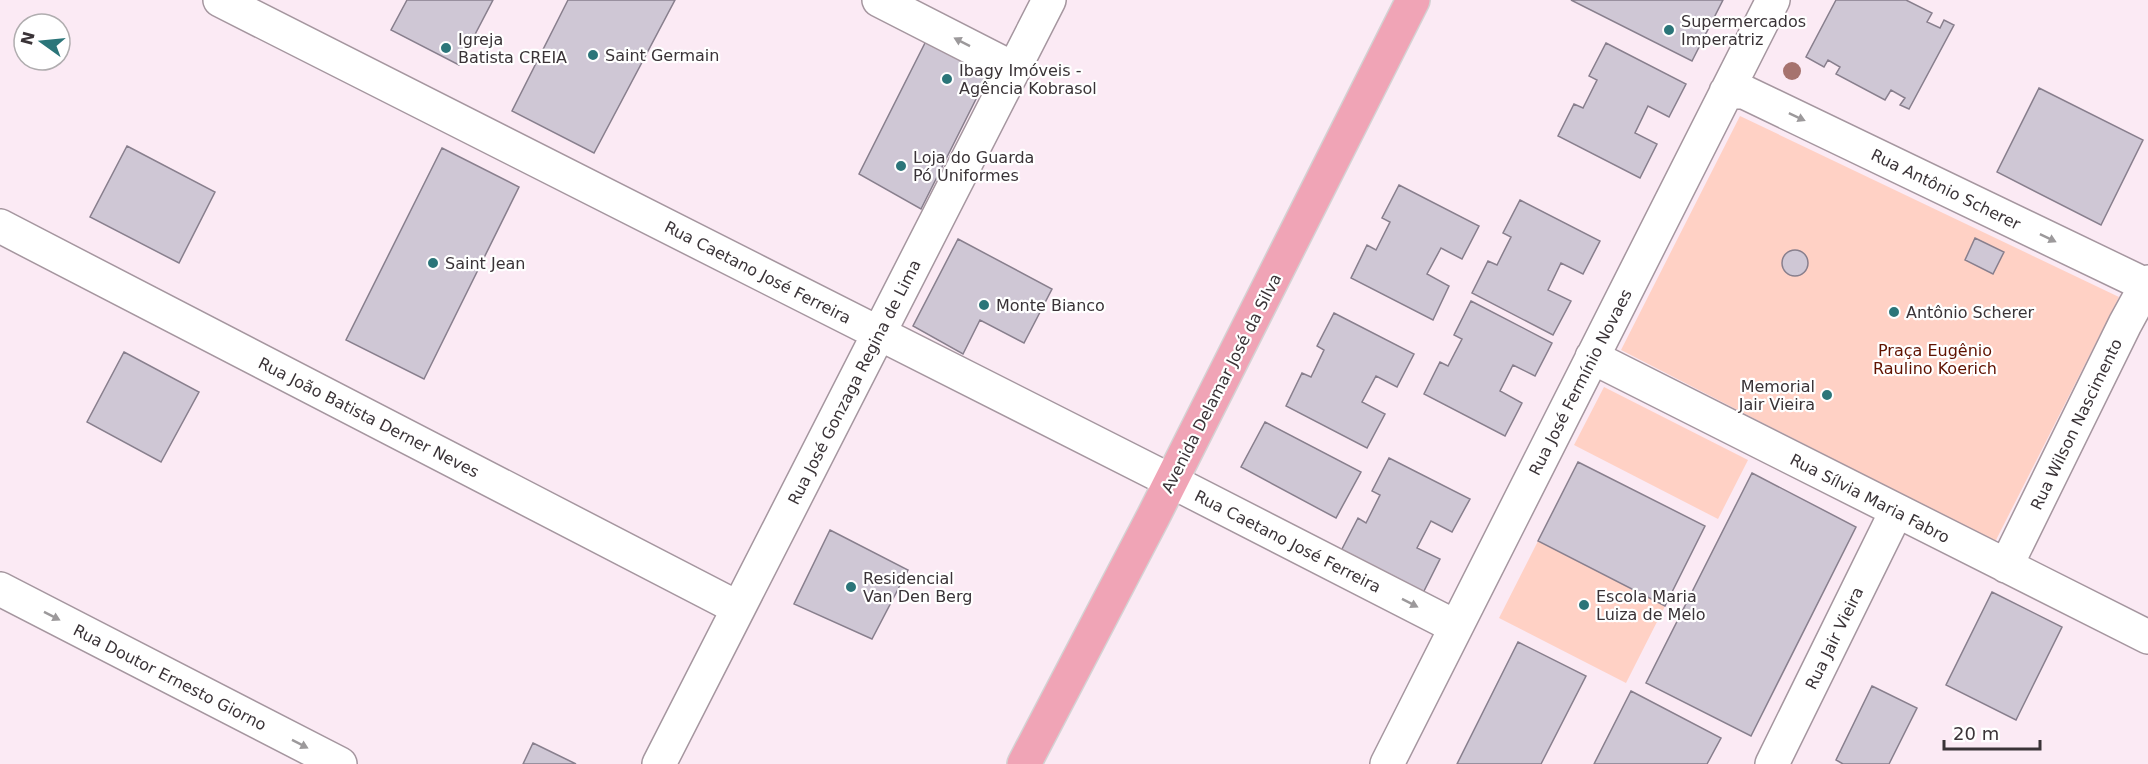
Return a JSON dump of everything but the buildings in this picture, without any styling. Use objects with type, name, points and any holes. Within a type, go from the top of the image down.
[{"type":"main road","name":"Avenida Delamar José da Silva","points":[[1024,764],[1171,481],[1413,0]]},
{"type":"street","name":"Rua Caetano José Ferreira","points":[[220,0],[1456,627]]},
{"type":"street","points":[[879,0],[1014,69]]},
{"type":"street","name":"Rua José Gonzaga Regina de Lima","points":[[659,764],[1049,0]]},
{"type":"street","name":"Rua José Fermínio Novaes","points":[[1387,764],[1592,357],[1734,87],[1773,0]]},
{"type":"street","name":"Rua Antônio Scherer","points":[[1734,87],[2148,284]]},
{"type":"street","name":"Rua João Batista Derner Neves","points":[[0,226],[738,608]]},
{"type":"street","name":"Rua Wilson Nascimento","points":[[2006,566],[2125,324],[2148,284]]},
{"type":"street","name":"Rua Sílvia Maria Fabro","points":[[1592,357],[2148,637]]},
{"type":"street","name":"Rua Jair Vieira","points":[[1772,764],[1896,512]]},
{"type":"street","name":"Rua Doutor Ernesto Giorno","points":[[0,589],[340,764]]},
{"type":"green space","name":"Praça Eugênio Raulino Koerich","points":[[1740,116],[2119,297],[1995,542],[1621,350]]},
{"type":"green space","points":[[1604,387],[1748,460],[1718,519],[1574,445]]},
{"type":"green space","points":[[1538,541],[1665,606],[1626,683],[1499,618]]},
{"type":"place","name":"Supermercados Imperatriz","points":[[1669,30]]},
{"type":"place","name":"Igreja Batista CREIA","points":[[446,48]]},
{"type":"place","name":"Saint Germain","points":[[593,55]]},
{"type":"place","name":"Ibagy Imóveis - Agência Kobrasol","points":[[947,79]]},
{"type":"place","name":"Loja do Guarda Pó Uniformes","points":[[901,166]]},
{"type":"place","name":"Saint Jean","points":[[433,263]]},
{"type":"place","name":"Monte Bianco","points":[[984,305]]},
{"type":"place","name":"Antônio Scherer","points":[[1894,312]]},
{"type":"place","name":"Memorial Jair Vieira","points":[[1827,395]]},
{"type":"place","name":"Residencial Van Den Berg","points":[[851,587]]},
{"type":"place","name":"Escola Maria Luiza de Melo","points":[[1584,605]]}]
